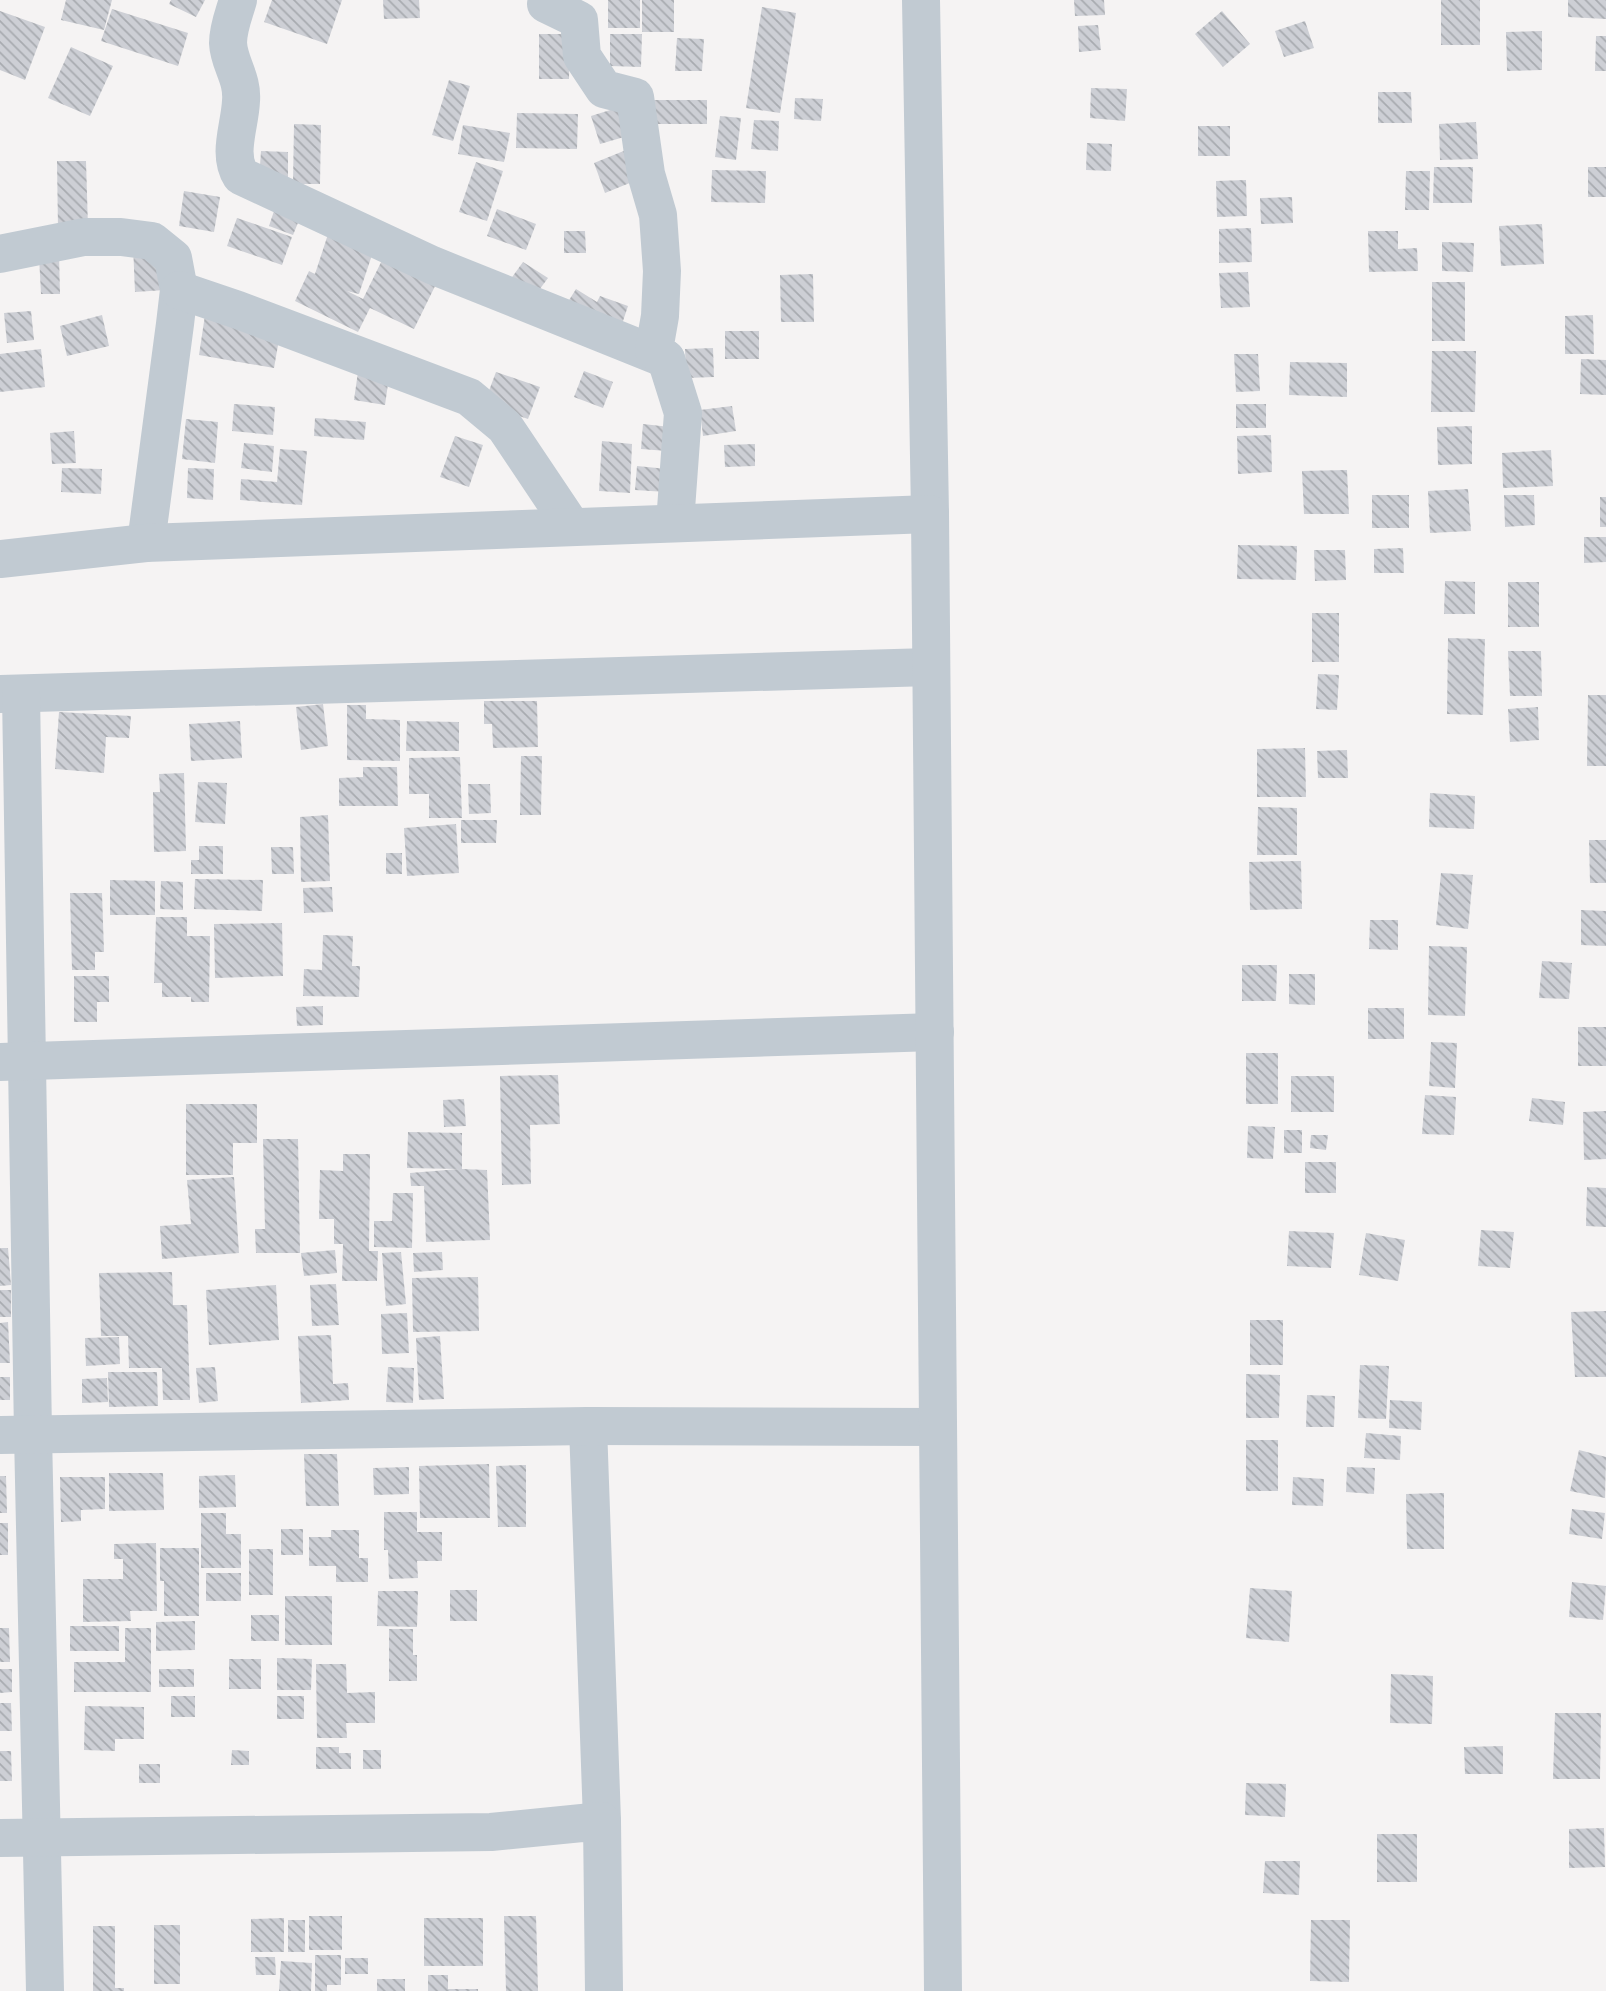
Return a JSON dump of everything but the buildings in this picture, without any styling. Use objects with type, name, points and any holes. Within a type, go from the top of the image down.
[{"type":"street","points":[[238,0],[230,26],[228,45],[242,84],[242,103],[234,151],[234,166],[242,176],[432,265],[666,359]]},
{"type":"street","points":[[921,0],[930,514],[943,1991]]},
{"type":"street","points":[[543,1],[579,20],[582,56],[604,89],[635,97],[646,174],[658,215],[662,271],[660,316],[654,350],[666,359],[683,413],[675,523]]},
{"type":"street","points":[[0,254],[84,237],[121,237],[152,241],[173,258],[179,290],[146,543]]},
{"type":"street","points":[[179,290],[469,397],[505,427],[572,527]]},
{"type":"street","points":[[0,559],[146,543],[930,514]]},
{"type":"street","points":[[45,1991],[41,1838],[17,1434],[11,694],[930,667]]},
{"type":"street","points":[[14,1062],[935,1032]]},
{"type":"street","points":[[17,1434],[588,1426],[939,1427]]},
{"type":"street","points":[[588,1426],[602,1821],[604,1991]]},
{"type":"street","points":[[0,1838],[491,1832],[602,1821]]}]
